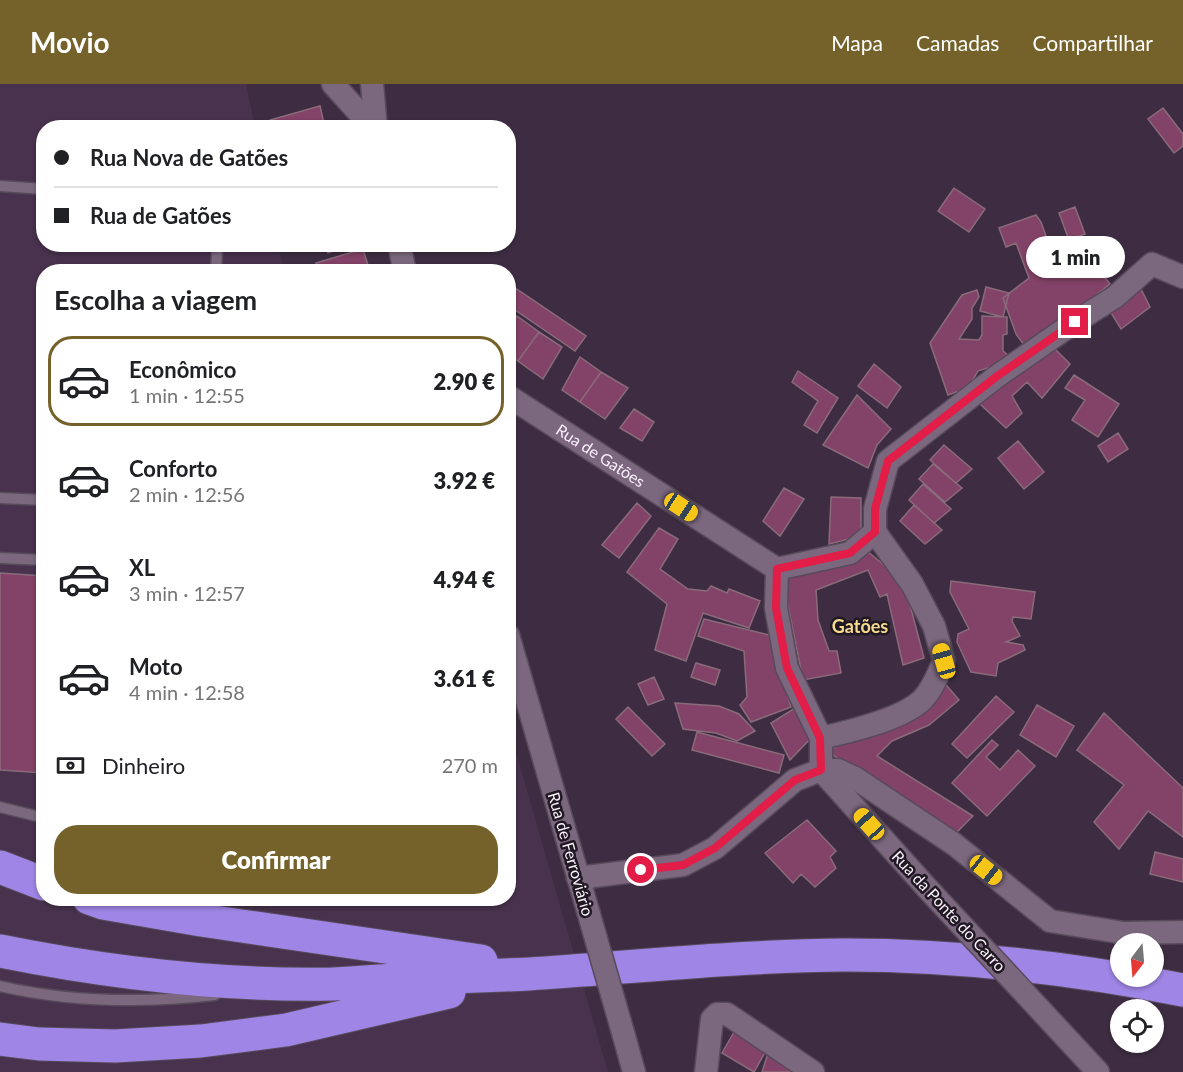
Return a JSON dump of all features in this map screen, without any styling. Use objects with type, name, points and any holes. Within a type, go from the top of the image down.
[{"type":"highway","points":[[0,867],[36,881]]},
{"type":"highway","points":[[120,906],[473,960],[529,974]]},
{"type":"highway","points":[[0,951],[149,975],[332,984],[529,974],[732,958],[911,956],[1048,967],[1183,990]]},
{"type":"highway","points":[[0,957],[54,969],[167,983],[207,986],[275,982]]},
{"type":"highway","points":[[0,1039],[39,1044],[115,1046],[222,1038],[286,1030],[529,974]]},
{"type":"street","points":[[333,84],[367,120]]},
{"type":"street","points":[[372,84],[374,120]]},
{"type":"street","points":[[820,738],[861,728],[895,716],[921,701],[933,684],[944,661],[934,626],[912,584],[875,532],[875,509],[888,461],[996,377],[1115,297],[1152,264],[1183,278]]},
{"type":"street","name":"Rua de Gatões","points":[[516,401],[777,569]]},
{"type":"street","points":[[821,770],[820,738],[787,668],[776,608],[777,569],[850,553],[875,532]]},
{"type":"street","name":"Rua de Ferroviário","points":[[516,663],[634,1072]]},
{"type":"street","points":[[578,878],[683,865],[715,848],[795,780],[821,770],[838,770],[855,778],[954,844],[1050,921],[1124,933],[1183,932]]},
{"type":"street","name":"Rua da Ponte do Carro","points":[[821,770],[1098,1072]]},
{"type":"street","points":[[706,1072],[712,1019],[717,1014],[727,1014],[813,1072]]},
{"type":"lane","points":[[0,186],[36,188]]},
{"type":"lane","points":[[0,498],[36,500]]},
{"type":"lane","points":[[0,558],[36,560]]},
{"type":"lane","points":[[0,807],[36,816]]},
{"type":"lane","points":[[0,986],[68,996],[122,1000],[187,998],[224,994],[275,982]]},
{"type":"shaded area","points":[[0,84],[246,84],[254,120],[36,120],[36,252],[280,252],[282,264],[36,264],[36,906],[516,906],[516,752],[608,1072],[0,1072]]},
{"type":"building","points":[[320,106],[323,120],[270,120]]},
{"type":"building","points":[[1163,108],[1183,134],[1183,146],[1174,153],[1148,119]]},
{"type":"building","points":[[954,188],[985,209],[969,232],[938,211]]},
{"type":"building","points":[[1075,207],[1085,234],[1069,240],[1059,213]]},
{"type":"building","points":[[1036,215],[1041,222],[1060,275],[1092,262],[1110,284],[1027,349],[1016,334],[1003,298],[1029,278],[1016,243],[1006,247],[999,228]]},
{"type":"building","points":[[353,252],[364,252],[368,264],[316,264]]},
{"type":"building","points":[[986,287],[1009,293],[1003,317],[980,311]]},
{"type":"building","points":[[1140,287],[1150,307],[1121,329],[1108,308]]},
{"type":"building","points":[[516,288],[586,336],[575,351],[516,310]]},
{"type":"building","points":[[977,290],[979,297],[972,308],[972,319],[959,339],[979,340],[982,335],[982,316],[1007,317],[1007,334],[1003,335],[1003,351],[1009,356],[1005,362],[978,371],[968,388],[948,395],[930,343],[962,295]]},
{"type":"building","points":[[517,316],[539,332],[518,361],[516,360]]},
{"type":"building","points":[[539,332],[562,347],[543,379],[518,361]]},
{"type":"building","points":[[1052,346],[1070,364],[1042,398],[1027,382],[1012,396],[1022,413],[1006,428],[980,404]]},
{"type":"building","points":[[580,357],[601,372],[580,402],[562,390]]},
{"type":"building","points":[[874,364],[901,387],[887,408],[858,386]]},
{"type":"building","points":[[798,371],[838,398],[817,433],[804,425],[818,401],[792,382]]},
{"type":"building","points":[[601,372],[628,388],[605,419],[580,402]]},
{"type":"building","points":[[1074,375],[1119,404],[1098,437],[1072,420],[1085,400],[1065,388]]},
{"type":"building","points":[[857,395],[891,429],[877,445],[868,468],[823,445]]},
{"type":"building","points":[[634,409],[654,422],[642,441],[620,428]]},
{"type":"building","points":[[1118,433],[1128,449],[1108,462],[1098,446]]},
{"type":"building","points":[[1018,441],[1044,472],[1024,489],[998,458]]},
{"type":"building","points":[[944,445],[972,469],[956,483],[930,460]]},
{"type":"building","points":[[933,464],[962,488],[945,502],[919,479]]},
{"type":"building","points":[[923,484],[951,509],[934,523],[909,500]]},
{"type":"building","points":[[784,488],[804,499],[780,536],[763,521]]},
{"type":"building","points":[[831,497],[861,498],[861,536],[829,544]]},
{"type":"building","points":[[637,503],[651,516],[619,558],[602,545]]},
{"type":"building","points":[[914,505],[942,530],[925,544],[900,521]]},
{"type":"building","points":[[659,528],[678,539],[660,569],[688,589],[707,591],[711,586],[727,593],[729,589],[760,601],[749,628],[703,613],[686,661],[655,650],[667,604],[627,572]]},
{"type":"building","points":[[866,550],[904,582],[924,658],[903,665],[887,594],[880,597],[868,570],[816,590],[818,620],[829,651],[837,651],[841,673],[803,680],[782,576]]},
{"type":"building","points":[[0,573],[36,575],[36,772],[0,770]]},
{"type":"building","points":[[951,581],[1035,592],[1031,619],[1013,617],[1012,621],[1020,636],[1006,642],[1023,645],[1025,650],[998,663],[996,676],[971,672],[957,642],[958,634],[969,629],[950,592]]},
{"type":"building","points":[[704,619],[769,635],[791,707],[751,722],[740,705],[747,697],[744,651],[698,636]]},
{"type":"building","points":[[696,663],[720,670],[715,685],[691,677]]},
{"type":"building","points":[[654,677],[664,699],[648,705],[638,684]]},
{"type":"building","points":[[941,679],[959,700],[929,725],[892,741],[877,756],[973,816],[953,836],[827,751],[922,707]]},
{"type":"building","points":[[996,696],[1014,712],[967,758],[952,744]]},
{"type":"building","points":[[675,703],[719,706],[739,714],[755,731],[737,741],[716,733],[683,729]]},
{"type":"building","points":[[1037,705],[1074,726],[1056,757],[1020,735]]},
{"type":"building","points":[[628,707],[665,744],[652,756],[616,719]]},
{"type":"building","points":[[795,708],[811,738],[790,760],[771,723]]},
{"type":"building","points":[[1104,713],[1183,788],[1183,837],[1148,811],[1119,849],[1094,822],[1124,785],[1077,750]]},
{"type":"building","points":[[697,732],[784,755],[779,773],[692,750]]},
{"type":"building","points":[[992,740],[998,745],[986,757],[1000,770],[1018,750],[1035,766],[987,816],[952,783]]},
{"type":"building","points":[[807,820],[836,851],[830,857],[836,868],[815,887],[801,874],[793,883],[765,853]]},
{"type":"building","points":[[1155,852],[1183,859],[1183,882],[1150,874]]},
{"type":"building","points":[[737,1027],[768,1047],[754,1072],[722,1053]]},
{"type":"building","points":[[769,1050],[800,1072],[762,1072]]},
{"type":"district","name":"Gatões","points":[[860,627]]},
{"type":"route","points":[[641,870],[683,865],[715,848],[795,780],[821,770],[820,738],[787,668],[776,608],[777,569],[850,553],[875,532],[875,509],[888,461],[996,377],[1075,322]]}]
